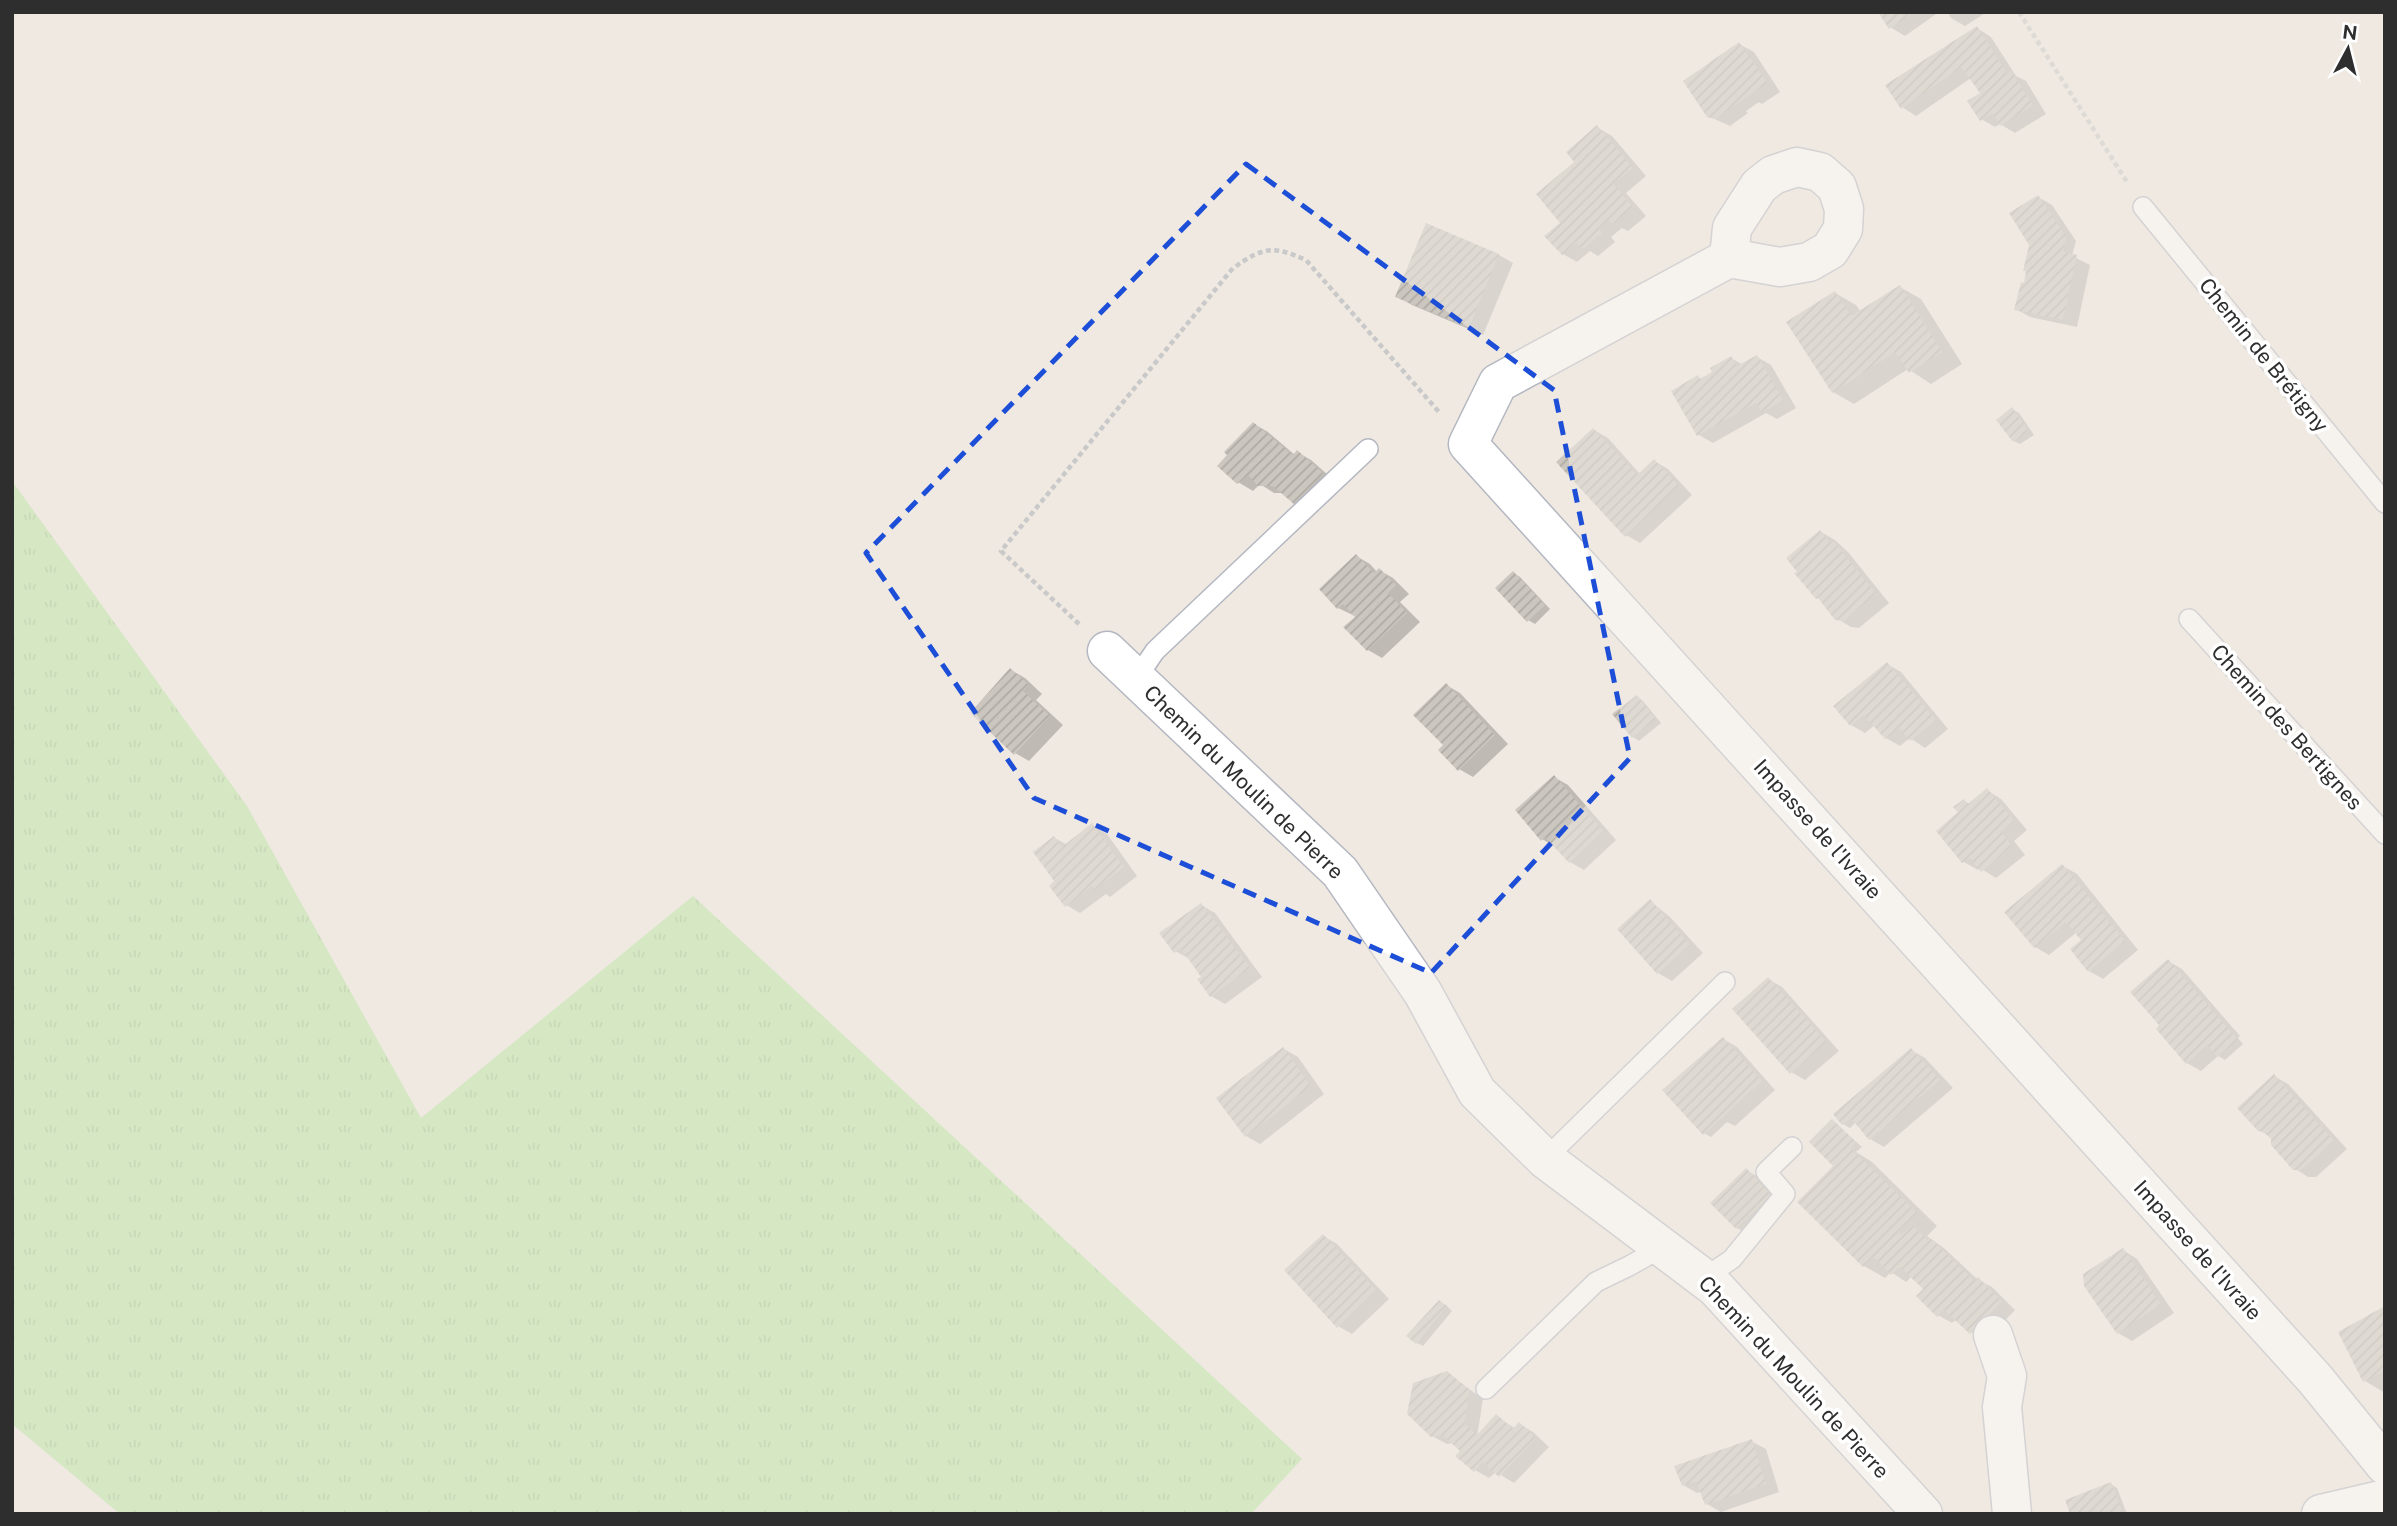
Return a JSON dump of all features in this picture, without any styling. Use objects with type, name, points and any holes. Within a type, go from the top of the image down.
[{"type":"street","points":[[1468,444],[1498,383],[1729,258]]},
{"type":"street","name":"Impasse de l'Ivraie","points":[[1468,444],[2315,1379],[2385,1465]]},
{"type":"street","name":"Chemin du Moulin de Pierre","points":[[1107,651],[1340,872],[1423,993],[1478,1092],[1545,1159],[1715,1287],[1923,1514]]},
{"type":"street","points":[[1993,1335],[2007,1376],[2002,1407],[2012,1514]]},
{"type":"street","points":[[2321,1514],[2385,1499]]},
{"type":"lane","name":"Chemin de Brétigny","points":[[2143,207],[2385,503]]},
{"type":"lane","points":[[1136,679],[1155,651],[1368,449]]},
{"type":"lane","name":"Chemin des Bertignes","points":[[2189,619],[2385,834]]},
{"type":"lane","points":[[1545,1159],[1725,982]]},
{"type":"lane","points":[[1704,1278],[1732,1259],[1785,1194],[1766,1172],[1792,1147]]},
{"type":"lane","points":[[1486,1389],[1596,1282],[1662,1247]]},
{"type":"path","points":[[2019,12],[2143,207]]},
{"type":"path","points":[[1107,651],[1001,551],[1233,268],[1254,254],[1281,249],[1306,260],[1468,444]]},
{"type":"highlighted area","points":[[1246,164],[1554,390],[1630,758],[1431,973],[1034,798],[866,553]]},
{"type":"green space","points":[[12,481],[247,806],[421,1118],[693,896],[1302,1459],[1251,1514],[120,1514],[12,1424]]},
{"type":"building","points":[[1878,12],[1914,12],[1889,29]]},
{"type":"building","points":[[1977,26],[2007,74],[2011,71],[2033,105],[2000,126],[1992,113],[1980,121],[1967,101],[1980,93],[1961,67],[1901,109],[1885,85]]},
{"type":"building","points":[[1739,42],[1767,83],[1715,119],[1707,117],[1683,81]]},
{"type":"building","points":[[1597,125],[1633,168],[1613,184],[1633,207],[1613,224],[1609,220],[1598,228],[1602,233],[1583,249],[1577,243],[1562,255],[1544,236],[1560,223],[1536,194],[1574,162],[1566,152]]},
{"type":"building","points":[[2038,195],[2066,237],[2063,252],[2077,255],[2063,320],[2014,310],[2021,282],[2024,283],[2026,271],[2023,271],[2029,245],[2009,213]]},
{"type":"building","points":[[1426,223],[1499,254],[1469,328],[1395,297]]},
{"type":"building","points":[[1900,285],[1942,352],[1909,373],[1895,352],[1832,393],[1786,322],[1835,291],[1851,316]]},
{"type":"building","points":[[1757,355],[1783,400],[1762,413],[1756,403],[1697,436],[1671,391],[1698,375],[1700,379],[1712,372],[1710,368],[1731,356],[1737,366]]},
{"type":"building","points":[[2012,407],[2029,431],[2013,442],[1996,420]]},
{"type":"building","points":[[1253,422],[1293,455],[1297,450],[1323,473],[1295,505],[1273,486],[1258,486],[1248,475],[1237,484],[1217,466],[1227,455],[1224,452]]},
{"type":"building","points":[[1593,428],[1637,475],[1654,459],[1679,486],[1625,537],[1556,462]]},
{"type":"building","points":[[1820,530],[1831,544],[1834,542],[1876,594],[1844,621],[1835,620],[1794,573],[1797,572],[1786,558]]},
{"type":"building","points":[[1356,554],[1374,573],[1379,568],[1396,585],[1388,593],[1407,613],[1367,651],[1343,627],[1355,617],[1343,604],[1337,609],[1319,589]]},
{"type":"building","points":[[1513,571],[1545,605],[1527,622],[1495,588]]},
{"type":"building","points":[[1887,662],[1936,720],[1910,741],[1899,728],[1885,739],[1864,715],[1850,726],[1833,706]]},
{"type":"building","points":[[1010,668],[1029,685],[1023,691],[1050,716],[1014,755],[970,713]]},
{"type":"building","points":[[1446,683],[1495,735],[1458,771],[1438,750],[1443,745],[1413,715]]},
{"type":"building","points":[[1637,695],[1656,719],[1632,738],[1612,714]]},
{"type":"building","points":[[1554,775],[1603,831],[1569,863],[1545,837],[1541,841],[1515,810]]},
{"type":"building","points":[[1987,788],[2014,821],[2001,832],[2012,846],[1981,872],[1970,858],[1962,863],[1936,831],[1958,812],[1953,807],[1964,799],[1968,804]]},
{"type":"building","points":[[1092,823],[1124,867],[1095,890],[1092,886],[1065,907],[1049,886],[1054,881],[1033,852],[1054,836],[1062,847]]},
{"type":"building","points":[[2062,864],[2125,941],[2088,972],[2070,949],[2081,940],[2066,922],[2034,948],[2004,912]]},
{"type":"building","points":[[1650,899],[1690,945],[1657,974],[1617,929]]},
{"type":"building","points":[[1201,903],[1250,968],[1210,997],[1197,979],[1201,977],[1181,948],[1174,953],[1159,933]]},
{"type":"building","points":[[2168,959],[2238,1040],[2217,1057],[2207,1045],[2186,1064],[2156,1029],[2159,1025],[2130,992]]},
{"type":"building","points":[[1768,977],[1826,1042],[1790,1074],[1732,1009]]},
{"type":"building","points":[[1723,1037],[1762,1081],[1703,1135],[1662,1090]]},
{"type":"building","points":[[1283,1047],[1311,1086],[1245,1137],[1216,1098]]},
{"type":"building","points":[[1911,1048],[1940,1080],[1869,1140],[1851,1118],[1842,1125],[1833,1114]]},
{"type":"building","points":[[2274,1074],[2334,1141],[2301,1170],[2293,1170],[2271,1145],[2271,1139],[2264,1132],[2258,1131],[2237,1108]]},
{"type":"building","points":[[1832,1119],[1856,1142],[1851,1148],[1917,1213],[1897,1232],[1901,1235],[1912,1225],[1928,1240],[1930,1238],[1975,1281],[1978,1277],[2002,1301],[1970,1334],[1944,1310],[1937,1317],[1916,1296],[1923,1289],[1900,1267],[1891,1275],[1873,1256],[1863,1267],[1797,1202],[1833,1166],[1809,1142]]},
{"type":"building","points":[[1746,1168],[1771,1195],[1736,1229],[1710,1203]]},
{"type":"building","points":[[1323,1234],[1376,1290],[1337,1328],[1284,1270]]},
{"type":"building","points":[[2123,1248],[2161,1304],[2117,1334],[2084,1286],[2083,1274]]},
{"type":"building","points":[[1439,1300],[1447,1306],[1416,1344],[1406,1336]]},
{"type":"building","points":[[2385,1306],[2385,1371],[2363,1382],[2338,1332]]},
{"type":"building","points":[[1447,1371],[1470,1390],[1464,1423],[1477,1435],[1496,1414],[1513,1429],[1519,1422],[1536,1438],[1499,1477],[1483,1462],[1474,1472],[1455,1456],[1460,1451],[1442,1435],[1431,1437],[1407,1414],[1413,1383]]},
{"type":"building","points":[[1752,1439],[1766,1484],[1705,1505],[1696,1481],[1682,1486],[1674,1466]]},
{"type":"building","points":[[2111,1482],[2122,1511],[2116,1514],[2070,1514],[2065,1500]]}]
